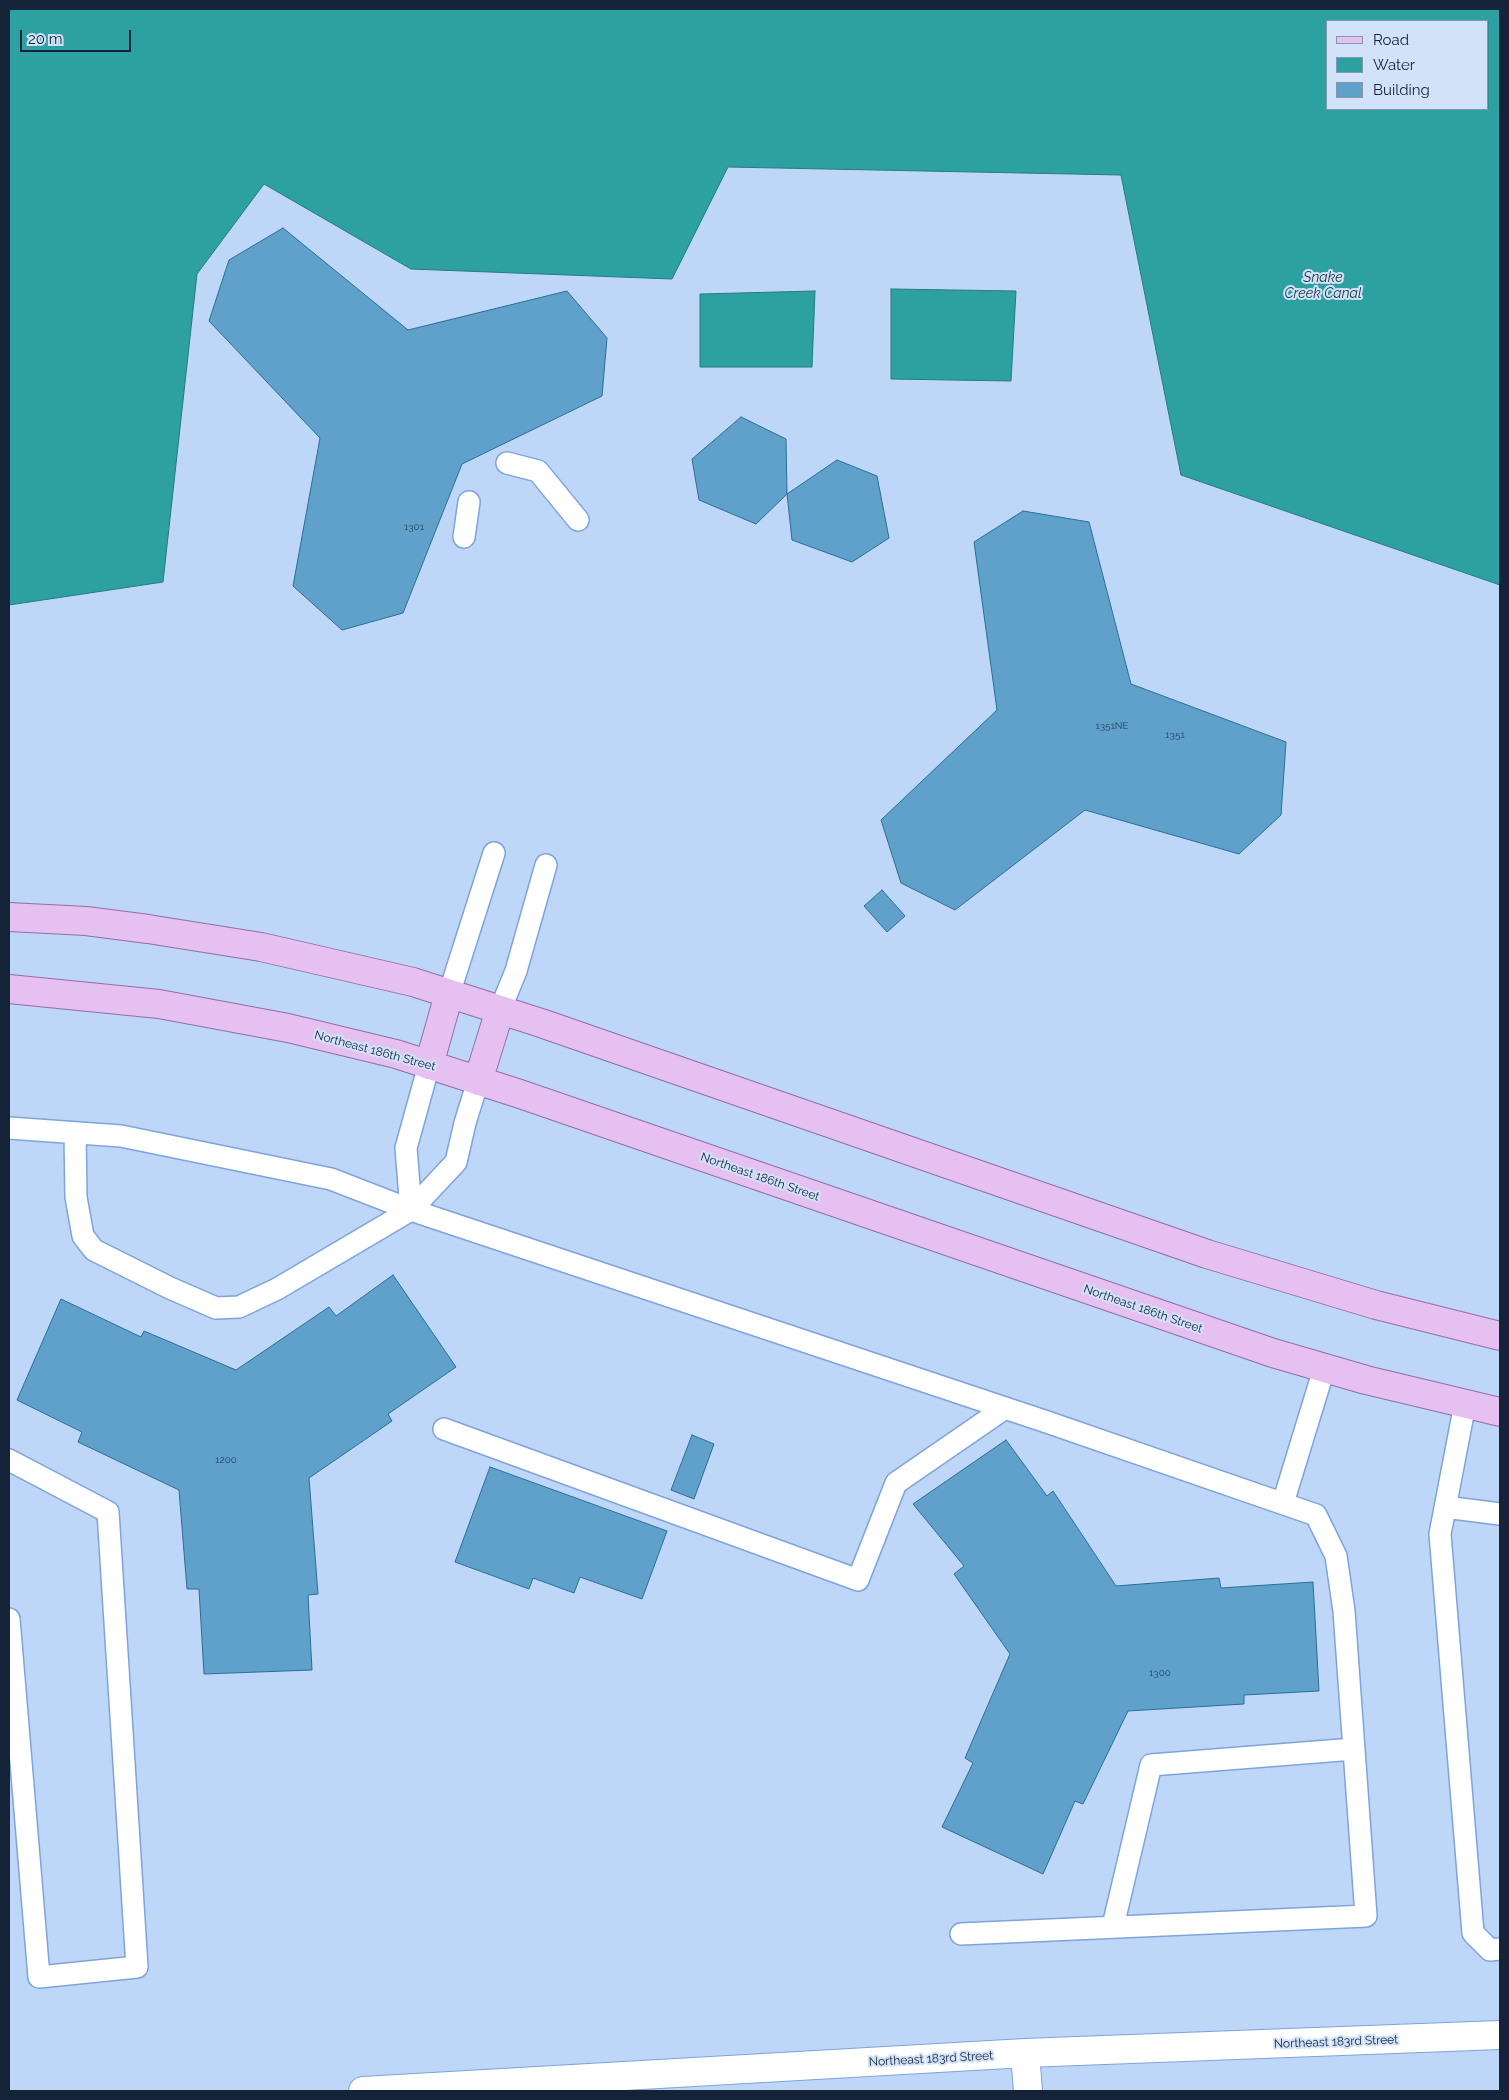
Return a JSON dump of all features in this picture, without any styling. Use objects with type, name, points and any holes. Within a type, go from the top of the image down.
[{"type":"main road","points":[[9,917],[113,924],[261,947],[413,982],[500,1010],[1216,1257],[1376,1305],[1500,1336]]},
{"type":"main road","name":"Northeast 186th Street","points":[[9,989],[159,1004],[288,1028],[351,1042],[539,1100],[1186,1324],[1324,1369],[1402,1390],[1500,1412]]},
{"type":"main road","points":[[429,1065],[449,994]]},
{"type":"main road","points":[[478,1081],[500,1010]]},
{"type":"street","name":"Northeast 183rd Street","points":[[362,2091],[1026,2053],[1500,2035]]},
{"type":"street","points":[[1026,2053],[1028,2091]]},
{"type":"lane","points":[[507,463],[538,471],[578,520]]},
{"type":"lane","points":[[464,537],[469,502]]},
{"type":"lane","points":[[449,994],[494,852]]},
{"type":"lane","points":[[500,1010],[516,971],[546,866]]},
{"type":"lane","points":[[404,1214],[406,1148],[429,1065]]},
{"type":"lane","points":[[75,1133],[76,1197],[83,1236],[94,1250],[170,1288],[216,1308],[239,1307],[277,1289],[404,1214],[456,1162],[465,1123],[478,1081]]},
{"type":"lane","points":[[9,1128],[121,1136],[332,1179],[404,1214],[1005,1408],[1316,1515],[1336,1556],[1344,1611],[1366,1916],[961,1934]]},
{"type":"lane","points":[[1284,1503],[1324,1369]]},
{"type":"lane","points":[[1465,1404],[1440,1534],[1473,1933],[1490,1950],[1500,1949]]},
{"type":"lane","points":[[444,1429],[858,1580],[896,1483],[1005,1408]]},
{"type":"lane","points":[[9,1460],[108,1512],[137,1967],[39,1977],[9,1619]]},
{"type":"lane","points":[[1445,1507],[1500,1514]]},
{"type":"lane","points":[[1113,1926],[1151,1765],[1354,1749]]},
{"type":"water","name":"Snake Creek Canal","points":[[9,9],[1500,9],[1500,585],[1181,475],[1121,175],[728,167],[672,279],[411,269],[264,184],[197,274],[163,582],[9,605]]},
{"type":"water","points":[[891,289],[1016,291],[1011,381],[891,379]]},
{"type":"water","points":[[815,291],[812,367],[700,367],[700,294]]},
{"type":"building","points":[[283,228],[408,330],[567,291],[607,338],[602,396],[462,464],[403,613],[342,630],[293,586],[320,438],[209,321],[229,260]]},
{"type":"building","points":[[741,417],[786,439],[787,494],[756,524],[699,500],[692,459]]},
{"type":"building","points":[[837,460],[877,476],[889,538],[852,562],[792,540],[787,494]]},
{"type":"building","points":[[1023,511],[1089,522],[1131,684],[1286,742],[1281,815],[1239,854],[1085,810],[955,910],[901,883],[881,820],[997,710],[974,542]]},
{"type":"building","points":[[882,890],[905,916],[887,932],[864,906]]},
{"type":"building","points":[[393,1275],[456,1367],[388,1414],[392,1421],[309,1478],[318,1594],[308,1595],[312,1670],[204,1674],[199,1589],[187,1589],[179,1490],[78,1442],[82,1432],[17,1400],[61,1299],[141,1337],[144,1331],[236,1370],[329,1307],[336,1316]]},
{"type":"building","points":[[692,1435],[714,1444],[694,1499],[671,1490]]},
{"type":"building","points":[[1006,1440],[1047,1496],[1053,1491],[1116,1586],[1219,1578],[1221,1588],[1313,1582],[1319,1691],[1244,1695],[1244,1704],[1128,1711],[1083,1804],[1075,1801],[1043,1874],[942,1827],[973,1763],[965,1758],[1010,1654],[954,1574],[964,1566],[913,1504]]},
{"type":"building","points":[[490,1467],[667,1531],[642,1599],[580,1577],[574,1593],[533,1578],[529,1589],[455,1562]]}]
